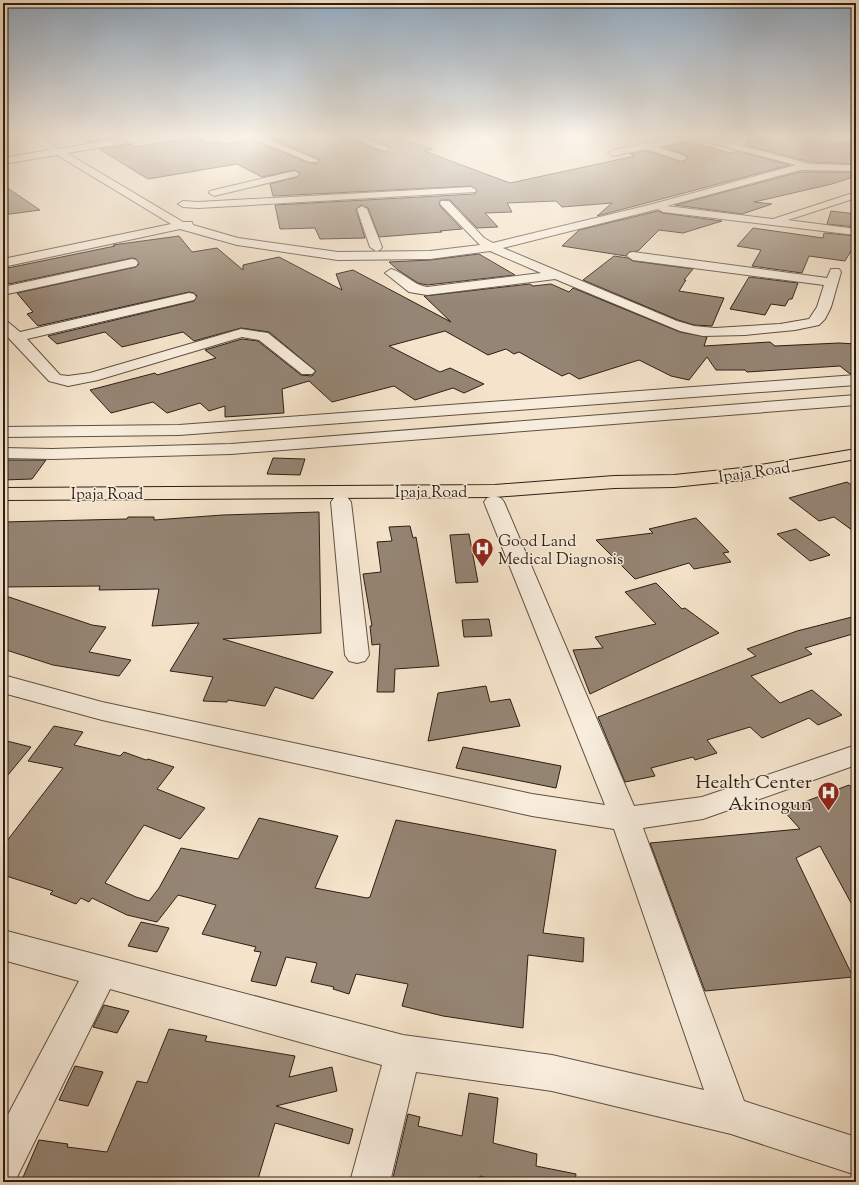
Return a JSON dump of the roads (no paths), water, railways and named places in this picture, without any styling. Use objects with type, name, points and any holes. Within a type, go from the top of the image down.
[{"type":"main road","name":"Ipaja Road","points":[[3,494],[496,491],[614,482],[674,481],[742,474],[856,454]]},
{"type":"main road","name":"Ipaja Road","points":[[3,507],[341,502],[494,502],[685,492],[752,484],[856,467]]},
{"type":"street","points":[[126,191],[177,223],[237,241],[338,256],[369,257],[430,254],[492,246],[652,208],[711,191]]},
{"type":"street","points":[[183,204],[192,199],[223,191]]},
{"type":"street","points":[[388,191],[392,194]]},
{"type":"street","points":[[445,191],[198,205],[170,205],[199,218],[271,239],[376,247],[422,246],[480,240],[502,236],[681,191]]},
{"type":"street","points":[[771,222],[856,195]]},
{"type":"street","points":[[445,202],[480,240],[492,246],[555,275],[672,324],[707,332],[792,326],[814,322],[822,313],[833,277],[633,256]]},
{"type":"street","points":[[627,205],[856,232]]},
{"type":"street","points":[[362,209],[376,247]]},
{"type":"street","points":[[3,263],[199,218]]},
{"type":"street","points":[[3,255],[177,223]]},
{"type":"street","points":[[3,291],[132,262]]},
{"type":"street","points":[[392,273],[414,289],[427,291],[555,275]]},
{"type":"street","points":[[17,337],[189,297]]},
{"type":"street","points":[[3,325],[17,337],[55,378],[68,381],[92,377],[241,333],[263,336],[306,371]]},
{"type":"street","points":[[3,432],[179,430],[856,380]]},
{"type":"street","points":[[3,453],[52,454],[231,449],[856,400]]},
{"type":"street","points":[[341,502],[357,655]]},
{"type":"street","points":[[494,502],[625,819],[731,1115]]},
{"type":"street","points":[[3,684],[102,711],[532,805],[625,819],[703,808],[856,755]]},
{"type":"street","points":[[3,945],[403,1053],[552,1073],[731,1115],[856,1156]]},
{"type":"street","points":[[3,1163],[102,971]]},
{"type":"street","points":[[370,1182],[403,1053]]},
{"type":"place","name":"Good Land Medical Diagnosis","points":[[483,568]]},
{"type":"place","name":"Health Center Akinogun","points":[[828,812]]}]
